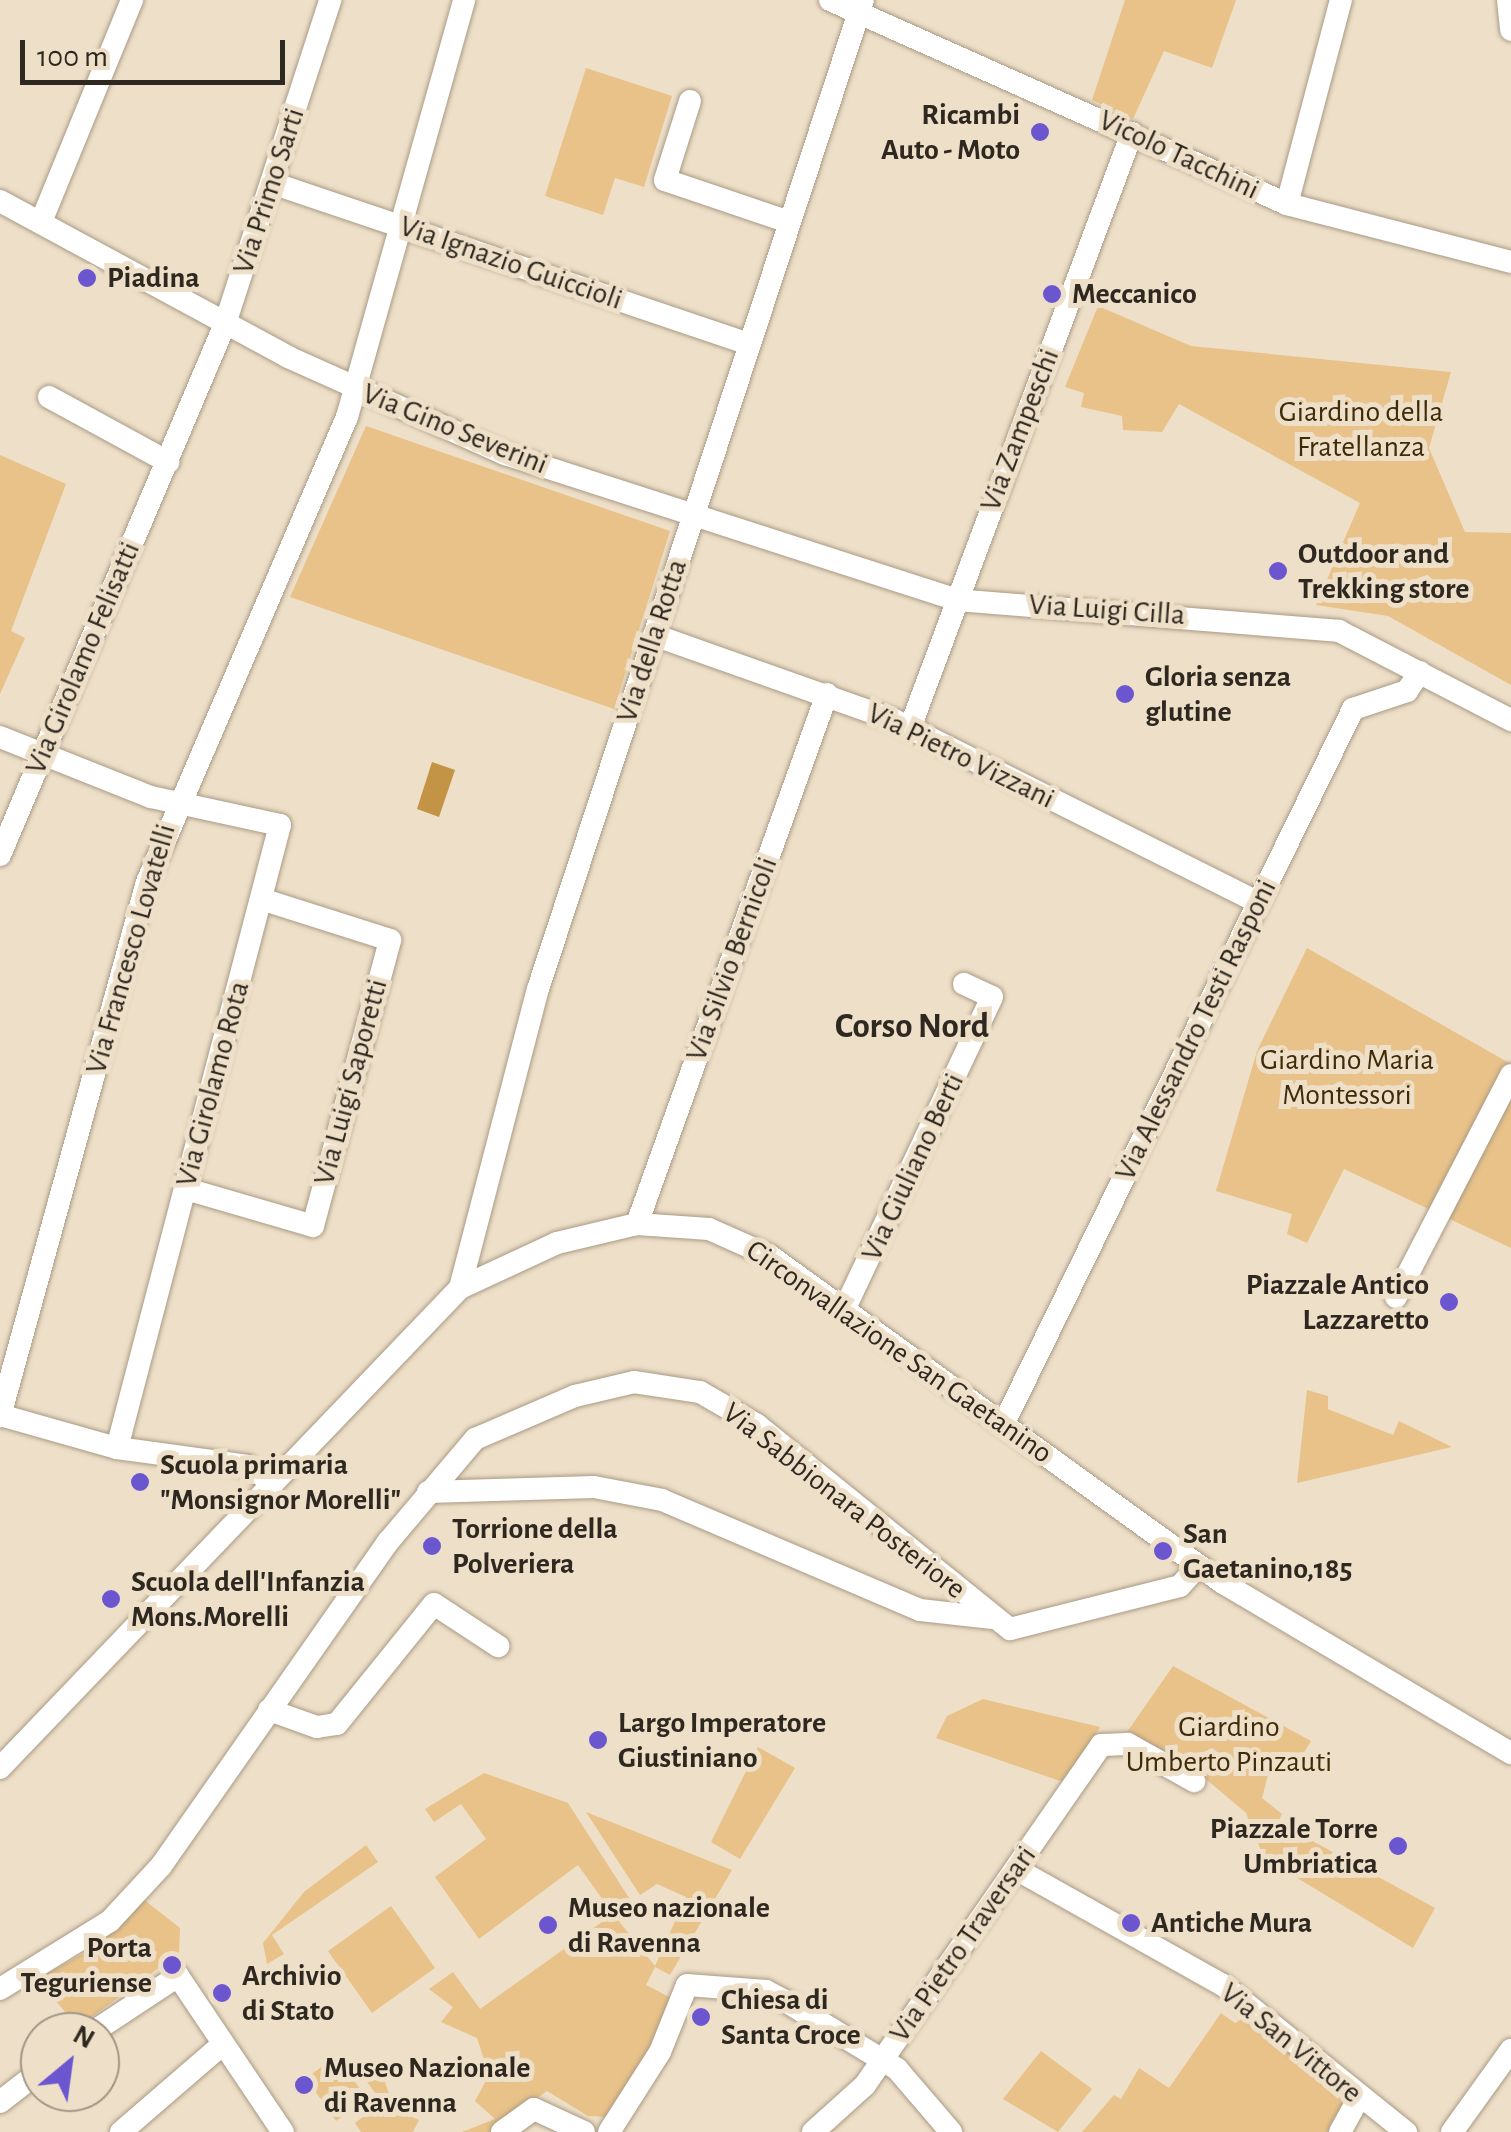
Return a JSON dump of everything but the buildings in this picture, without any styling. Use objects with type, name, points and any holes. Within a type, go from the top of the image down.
[{"type":"street","points":[[41,222],[132,0]]},
{"type":"street","name":"Via Primo Sarti","points":[[225,324],[330,0]]},
{"type":"street","name":"Via Francesco Lovatelli","points":[[0,1416],[175,804],[356,389],[394,223],[464,0]]},
{"type":"street","name":"Vicolo Tacchini","points":[[830,0],[861,5],[1287,204],[1511,262]]},
{"type":"street","points":[[1287,204],[1341,0]]},
{"type":"street","points":[[1508,0],[1511,30]]},
{"type":"street","name":"Via della Rotta","points":[[460,1288],[538,988],[861,5]]},
{"type":"street","points":[[690,101],[665,180],[789,222]]},
{"type":"street","name":"Via Zampeschi","points":[[910,728],[1132,133]]},
{"type":"street","name":"Via Ignazio Guiccioli","points":[[272,183],[749,344]]},
{"type":"street","name":"Via Gino Severini","points":[[0,200],[225,324],[356,389],[505,454],[693,516]]},
{"type":"street","name":"Via Girolamo Felisatti","points":[[0,856],[225,324]]},
{"type":"street","points":[[48,397],[168,462]]},
{"type":"street","name":"Via Luigi Cilla","points":[[693,516],[956,600],[1299,624],[1339,631],[1511,720]]},
{"type":"street","name":"Via Pietro Vizzani","points":[[654,635],[827,694],[910,728],[1257,902]]},
{"type":"street","name":"Via Alessandro Testi Rasponi","points":[[1004,1423],[1353,709],[1407,691],[1420,672]]},
{"type":"street","name":"Via Silvio Bernicoli","points":[[636,1224],[827,694]]},
{"type":"street","points":[[0,737],[175,804]]},
{"type":"street","name":"Via Girolamo Rota","points":[[117,1448],[280,825],[190,800],[175,804]]},
{"type":"street","name":"Via Luigi Saporetti","points":[[186,1189],[312,1226],[390,940],[261,899]]},
{"type":"street","name":"Via Giuliano Berti","points":[[845,1308],[992,997],[964,984]]},
{"type":"street","points":[[1396,1297],[1511,1075]]},
{"type":"street","name":"Circonvallazione San Gaetanino","points":[[0,1768],[460,1288],[557,1244],[636,1224],[734,1238],[845,1308],[1198,1566],[1345,1662],[1511,1753]]},
{"type":"street","name":"Via Sabbionara Posteriore","points":[[0,1988],[110,1921],[161,1866],[428,1492],[475,1439],[560,1401],[634,1382],[700,1392],[772,1437],[991,1618]]},
{"type":"street","points":[[0,1416],[117,1448],[248,1466],[273,1483]]},
{"type":"street","points":[[428,1492],[594,1487],[662,1500],[920,1610],[991,1618],[1019,1628],[1180,1586],[1198,1566]]},
{"type":"street","points":[[269,1710],[317,1728],[337,1724],[434,1604],[498,1646]]},
{"type":"street","name":"Via Pietro Traversari","points":[[814,2132],[884,2059],[1100,1745],[1128,1744],[1194,1781]]},
{"type":"street","name":"Via San Vittore","points":[[1016,1869],[1223,1985],[1406,2132]]},
{"type":"street","points":[[120,2014],[178,1976],[283,2132]]},
{"type":"street","points":[[609,2132],[660,2052],[687,1986],[766,1991],[884,2059],[952,2132]]},
{"type":"street","points":[[121,2132],[224,2044]]},
{"type":"street","points":[[1452,2132],[1511,2050]]},
{"type":"street","points":[[1340,2132],[1359,2098]]},
{"type":"street","points":[[502,2132],[534,2109],[584,2132]]},
{"type":"green space","points":[[1125,0],[1236,0],[1212,68],[1164,51],[1133,119],[1092,100]]},
{"type":"green space","points":[[586,68],[672,96],[644,187],[615,178],[603,215],[545,196]]},
{"type":"green space","name":"Giardino della Fratellanza","points":[[1098,306],[1191,346],[1451,372],[1429,448],[1465,532],[1511,533],[1511,685],[1388,616],[1316,605],[1360,503],[1179,404],[1162,432],[1123,430],[1122,416],[1081,407],[1084,393],[1065,387]]},
{"type":"green space","points":[[366,426],[670,531],[614,709],[290,597]]},
{"type":"green space","points":[[0,455],[66,484],[11,631],[25,638],[0,694]]},
{"type":"green space","name":"Giardino Maria Montessori","points":[[1307,948],[1511,1064],[1511,1248],[1344,1169],[1307,1243],[1287,1234],[1292,1214],[1216,1191],[1257,1051]]},
{"type":"green space","points":[[1307,1390],[1328,1396],[1328,1409],[1393,1435],[1399,1421],[1452,1447],[1297,1483]]},
{"type":"green space","name":"Giardino Umberto Pinzauti","points":[[1173,1666],[1311,1741],[1303,1754],[1273,1756],[1262,1798],[1282,1814],[1278,1822],[1435,1908],[1413,1948],[1264,1858],[1246,1813],[1186,1762],[1127,1732]]},
{"type":"green space","points":[[983,1699],[1100,1727],[1066,1783],[936,1738],[947,1716]]},
{"type":"green space","points":[[758,1747],[795,1768],[740,1859],[711,1842]]},
{"type":"green space","points":[[484,1773],[568,1803],[631,1901],[614,1915],[655,1966],[686,1897],[657,1884],[640,1895],[586,1812],[732,1870],[670,1975],[655,1967],[646,1985],[673,1999],[654,2050],[609,2117],[588,2116],[547,2091],[490,2132],[462,2132],[495,2119],[475,2101],[489,2075],[477,2038],[441,2022],[453,2007],[429,1989],[453,1972],[480,2009],[613,1914],[578,1865],[479,1939],[435,1877],[486,1839],[461,1804],[434,1822],[425,1809]]},
{"type":"green space","points":[[366,1845],[378,1862],[272,1935],[284,1954],[267,1964],[263,1943],[304,1892]]},
{"type":"green space","points":[[143,1899],[180,1928],[179,1953],[98,2012],[65,2012],[37,1979],[99,1945]]},
{"type":"green space","points":[[391,1906],[435,1968],[372,2013],[328,1951]]},
{"type":"green space","points":[[1221,2013],[1235,2023],[1250,2014],[1352,2100],[1333,2132],[1082,2132],[1114,2095],[1121,2099],[1139,2068],[1169,2088]]},
{"type":"green space","points":[[1041,2051],[1092,2089],[1058,2132],[1003,2099]]},
{"type":"green space","points":[[337,2056],[367,2099],[336,2121],[306,2078]]},
{"type":"green space","points":[[381,2070],[394,2109],[419,2120],[413,2132],[361,2132],[355,2123],[382,2102],[367,2082]]},
{"type":"shaded area","points":[[432,762],[455,770],[439,817],[417,809]]},
{"type":"place","name":"Ricambi Auto - Moto","points":[[1040,132]]},
{"type":"place","name":"Piadina","points":[[87,278]]},
{"type":"place","name":"Meccanico","points":[[1052,294]]},
{"type":"place","name":"Outdoor and Trekking store","points":[[1278,571]]},
{"type":"place","name":"Gloria senza glutine","points":[[1125,694]]},
{"type":"place","name":"Piazzale Antico Lazzaretto","points":[[1449,1302]]},
{"type":"place","name":"Scuola primaria \"Monsignor Morelli\"","points":[[140,1482]]},
{"type":"place","name":"Torrione della Polveriera","points":[[432,1546]]},
{"type":"place","name":"San Gaetanino,185","points":[[1163,1551]]},
{"type":"place","name":"Scuola dell'Infanzia Mons.Morelli","points":[[111,1599]]},
{"type":"place","name":"Largo Imperatore Giustiniano","points":[[598,1740]]},
{"type":"place","name":"Piazzale Torre Umbriatica","points":[[1398,1846]]},
{"type":"place","name":"Antiche Mura","points":[[1131,1923]]},
{"type":"place","name":"Museo nazionale di Ravenna","points":[[548,1925]]},
{"type":"place","name":"Porta Teguriense","points":[[172,1965]]},
{"type":"place","name":"Archivio di Stato","points":[[222,1993]]},
{"type":"place","name":"Chiesa di Santa Croce","points":[[701,2017]]},
{"type":"place","name":"Museo Nazionale di Ravenna","points":[[304,2085]]},
{"type":"district","name":"Corso Nord","points":[[912,1027]]}]
